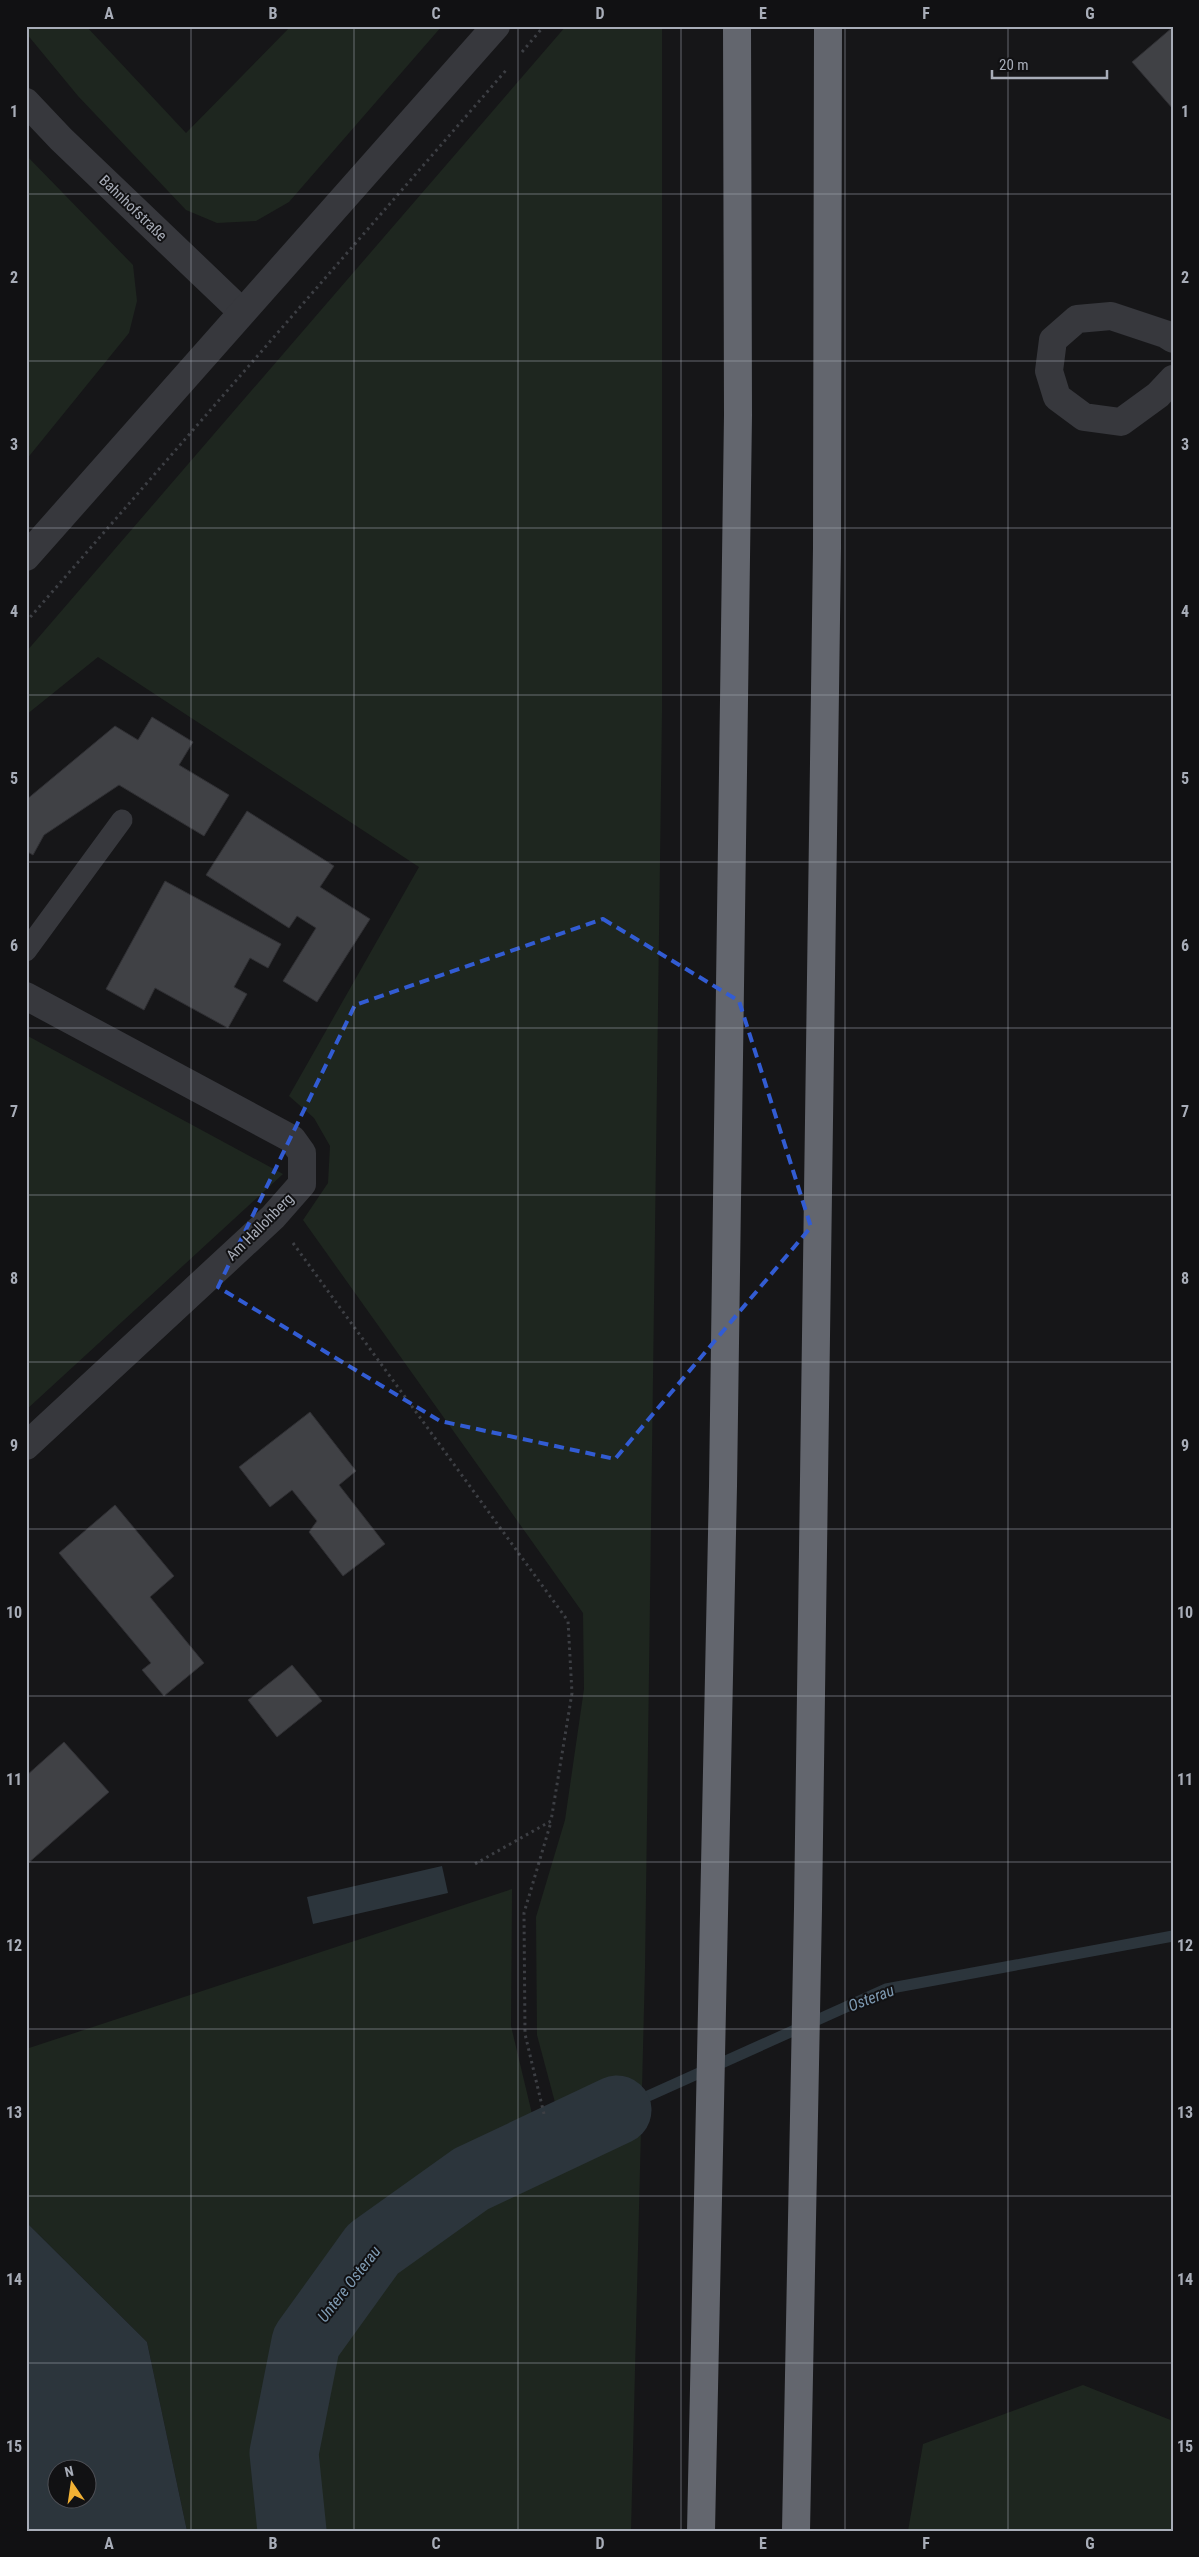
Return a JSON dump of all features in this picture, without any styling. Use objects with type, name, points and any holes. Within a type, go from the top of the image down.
[{"type":"highway","points":[[701,2531],[714,1956],[738,416],[738,26]]},
{"type":"highway","points":[[796,2531],[808,1909],[826,548],[828,26]]},
{"type":"street","points":[[26,556],[496,26]]},
{"type":"street","name":"Bahnhofstraße","points":[[26,102],[61,139],[242,312]]},
{"type":"street","points":[[1173,339],[1166,334],[1111,316],[1077,319],[1053,340],[1048,371],[1057,397],[1084,417],[1121,422],[1158,396],[1173,379]]},
{"type":"street","name":"Am Hallohberg","points":[[26,996],[292,1139],[302,1153],[302,1184],[273,1217],[26,1446]]},
{"type":"lane","points":[[26,951],[122,820]]},
{"type":"path","points":[[518,56],[544,26]]},
{"type":"path","points":[[26,622],[512,63]]},
{"type":"path","points":[[273,1217],[568,1621],[572,1694],[551,1821],[524,1913],[525,2034],[544,2114]]},
{"type":"path","points":[[473,1865],[551,1821]]},
{"type":"highlighted area","points":[[603,919],[739,1001],[811,1227],[615,1459],[440,1421],[218,1287],[355,1005]]},
{"type":"shaded area","points":[[26,26],[86,26],[186,133],[291,26],[442,26],[289,202],[256,221],[217,223],[186,210],[78,96],[26,33]]},
{"type":"shaded area","points":[[566,26],[662,26],[662,713],[645,1968],[631,2531],[187,2531],[147,2342],[26,2222],[26,2049],[512,1889],[511,2026],[533,2118],[557,2110],[537,2035],[536,1917],[565,1820],[584,1689],[583,1613],[303,1220],[328,1183],[330,1146],[314,1118],[289,1096],[419,867],[98,657],[26,715],[26,652]]},
{"type":"shaded area","points":[[26,155],[133,265],[137,301],[129,333],[26,460]]},
{"type":"shaded area","points":[[26,1035],[283,1174],[26,1410]]},
{"type":"shaded area","points":[[442,1866],[448,1893],[313,1924],[307,1897]]},
{"type":"shaded area","points":[[26,2222],[147,2342],[187,2531],[26,2531]]},
{"type":"shaded area","points":[[1083,2385],[1173,2421],[1173,2531],[908,2531],[923,2444]]},
{"type":"building","points":[[1173,27],[1173,109],[1132,62]]},
{"type":"building","points":[[152,717],[193,742],[179,765],[229,795],[204,836],[119,785],[44,835],[33,855],[26,851],[26,800],[115,726],[138,740]]},
{"type":"building","points":[[247,811],[334,866],[320,887],[370,919],[317,1002],[283,981],[316,928],[297,916],[289,928],[206,875]]},
{"type":"building","points":[[165,881],[281,944],[268,968],[250,958],[234,987],[247,994],[228,1028],[155,988],[144,1010],[106,989]]},
{"type":"building","points":[[310,1412],[356,1471],[339,1485],[385,1544],[343,1576],[309,1532],[317,1521],[292,1490],[270,1507],[239,1467]]},
{"type":"building","points":[[115,1505],[174,1576],[150,1597],[204,1663],[164,1696],[142,1670],[151,1663],[59,1553]]},
{"type":"building","points":[[292,1665],[322,1701],[277,1737],[248,1700]]},
{"type":"building","points":[[64,1742],[109,1792],[26,1865],[26,1776]]},
{"type":"waterway","name":"Osterau","points":[[617,2110],[886,1989],[1173,1936]]},
{"type":"waterway","name":"Untere Osterau","points":[[292,2531],[284,2453],[306,2342],[373,2249],[471,2179],[617,2110]]}]
